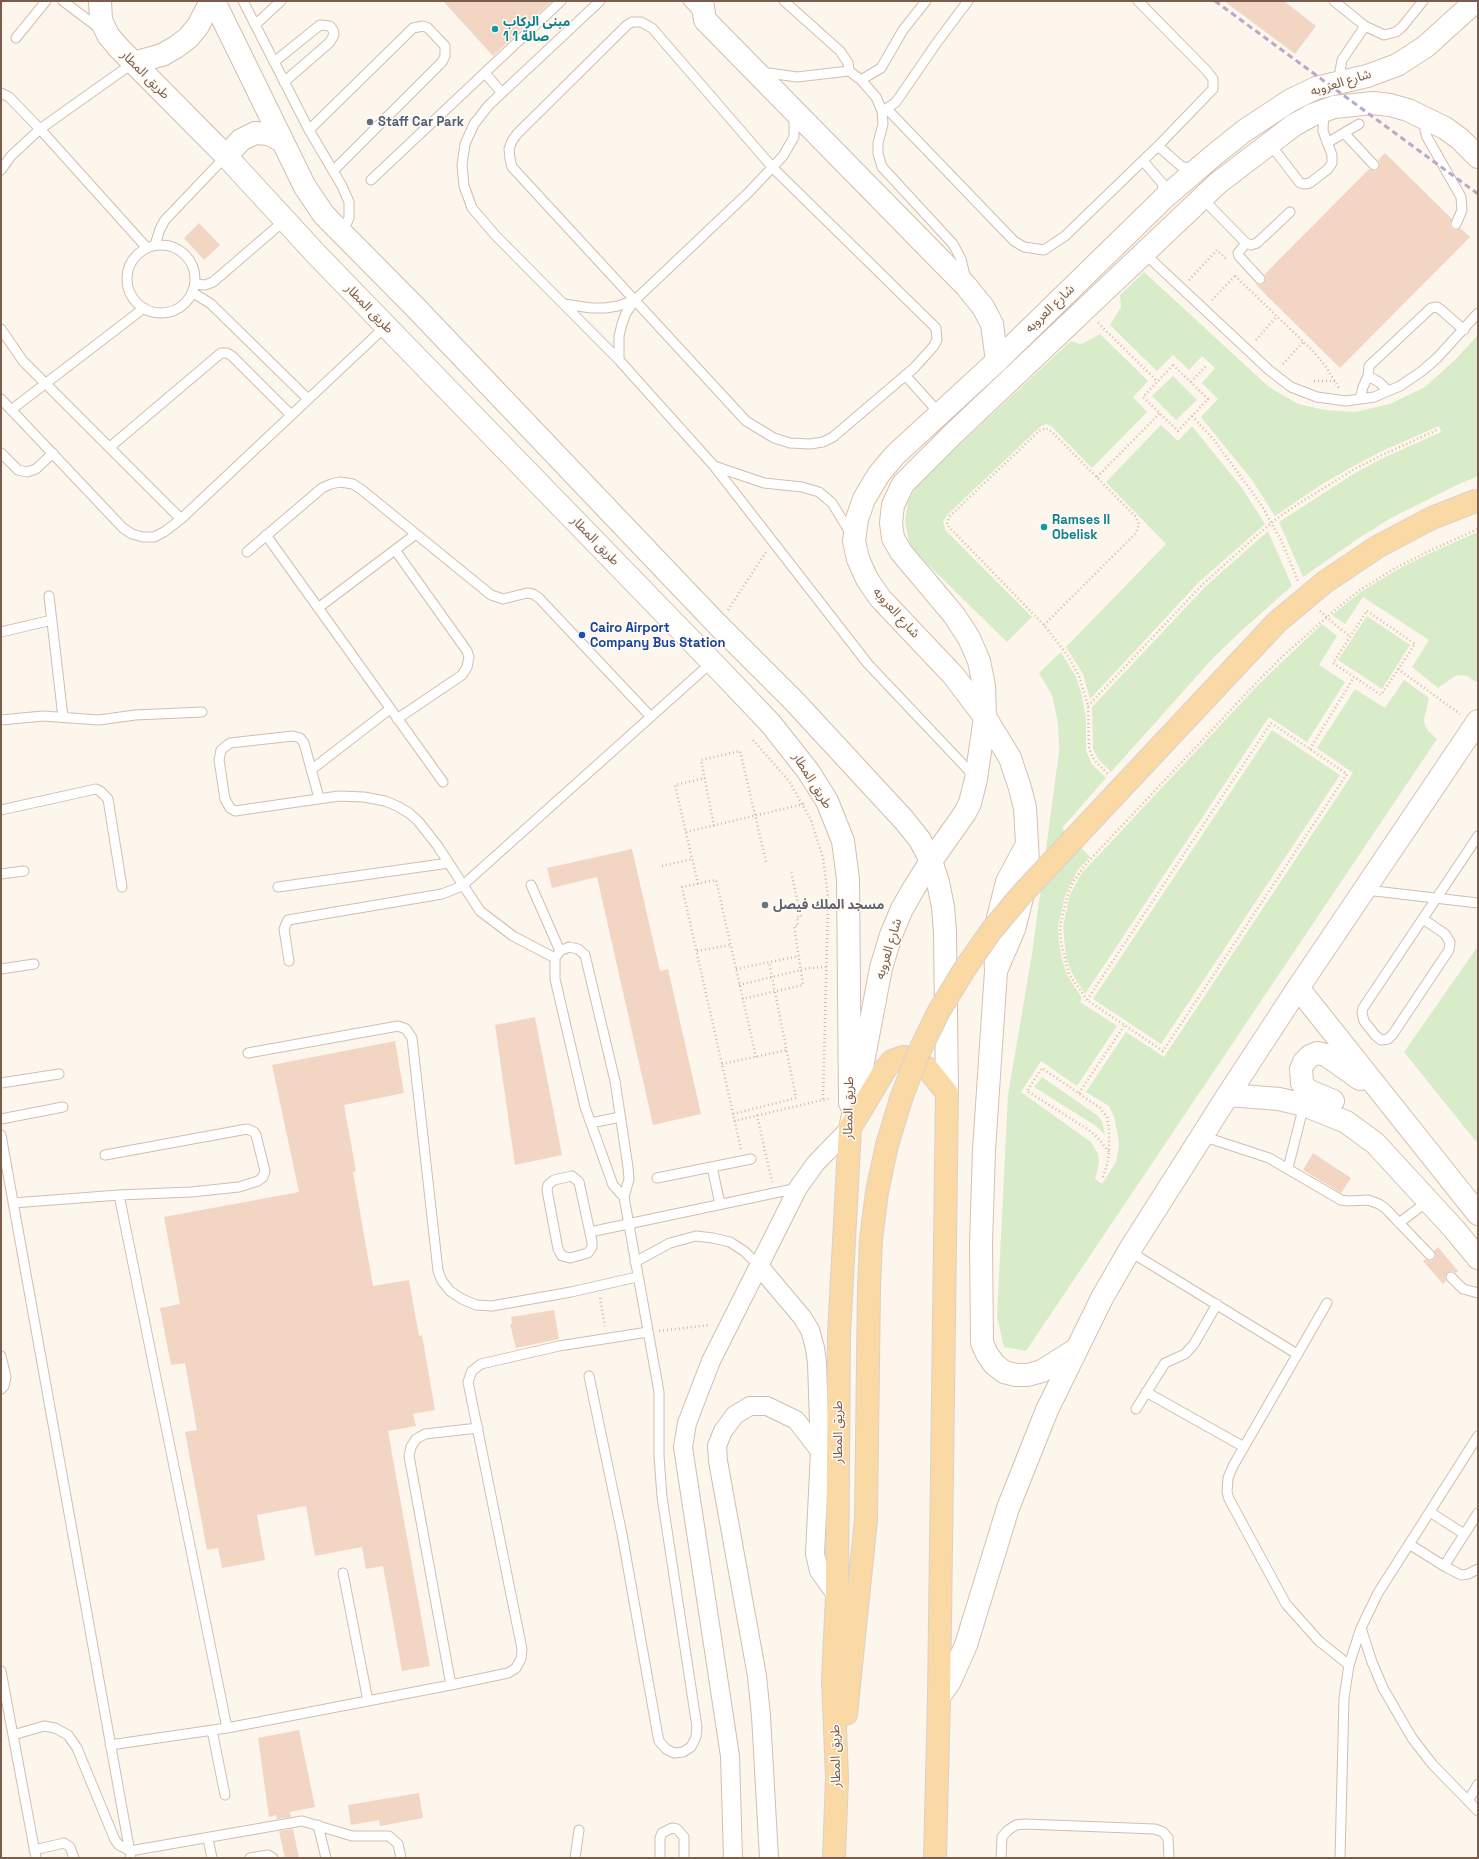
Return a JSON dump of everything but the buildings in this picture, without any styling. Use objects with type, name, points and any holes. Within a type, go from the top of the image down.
[{"type":"main road","name":"طريق المطار","points":[[100,1],[101,20],[108,35],[133,63],[226,156],[317,255],[758,710],[787,743],[808,771],[827,801],[843,841],[848,879],[850,1128],[839,1334],[837,1596],[833,1680],[838,1778],[834,1858]]},
{"type":"main road","points":[[133,63],[162,55],[188,38],[198,26],[212,1]]},
{"type":"main road","points":[[212,1],[310,197],[324,215],[416,308],[717,624],[780,687],[904,820],[920,840],[931,861],[938,882],[945,932],[947,1093],[939,1697],[935,1858]]},
{"type":"main road","name":"شارع العروبه","points":[[985,717],[953,675],[880,598],[866,579],[858,559],[854,541],[857,519],[864,499],[879,474],[895,455],[997,361],[1164,198],[1244,131],[1286,104],[1316,88],[1366,76],[1402,61],[1425,47],[1476,1]]},
{"type":"main road","points":[[703,10],[755,70],[793,110],[966,286],[983,307],[992,324],[997,361]]},
{"type":"main road","name":"شارع العروبه","points":[[850,1128],[881,968],[891,935],[902,909],[931,861],[965,813],[974,792],[985,717],[984,686],[979,661],[969,638],[954,615],[901,552],[893,538],[890,523],[893,505],[903,484],[953,434],[1218,183],[1294,125],[1324,110],[1353,104],[1373,103],[1408,110],[1427,118],[1460,139],[1478,157]]},
{"type":"main road","points":[[226,156],[247,135],[254,133],[269,134],[282,141]]},
{"type":"main road","points":[[317,255],[342,234]]},
{"type":"main road","points":[[838,1778],[866,1520],[869,1287],[871,1239],[877,1192],[889,1137],[901,1099],[918,1054],[939,1011],[964,970],[991,931],[1022,894],[1277,622],[1325,582],[1377,547],[1432,518],[1478,500]]},
{"type":"main road","points":[[694,643],[717,624]]},
{"type":"main road","points":[[758,710],[780,687]]},
{"type":"main road","points":[[985,717],[1010,758],[1025,808],[1028,864],[1020,908],[1014,930],[996,971],[983,1158],[980,1243],[982,1343],[994,1364],[1004,1372],[1016,1375],[1028,1375],[1042,1371],[1075,1350]]},
{"type":"main road","points":[[939,1697],[950,1681],[964,1651],[1008,1508],[1046,1410],[1075,1350],[1129,1251],[1298,988],[1477,723]]},
{"type":"main road","points":[[1298,988],[1478,1214]]},
{"type":"main road","points":[[1382,1095],[1326,1055],[1317,1053],[1310,1056],[1304,1062],[1301,1069],[1302,1083],[1307,1090],[1352,1111],[1375,1143],[1478,1258]]},
{"type":"main road","points":[[850,1128],[886,1068],[897,1058],[910,1058],[918,1062],[932,1073],[947,1093]]},
{"type":"main road","points":[[1228,1095],[1279,1099],[1304,1104],[1346,1122],[1375,1143]]},
{"type":"street","points":[[733,1858],[730,1756],[683,1447],[687,1423],[693,1404],[711,1361],[798,1188],[816,1163],[850,1128]]},
{"type":"street","points":[[759,1266],[792,1303],[810,1330],[817,1362],[820,1451],[815,1554],[816,1563],[824,1580],[837,1596]]},
{"type":"street","points":[[769,1858],[762,1716],[757,1676],[718,1461],[717,1446],[723,1430],[735,1416],[750,1406],[767,1406],[796,1420],[820,1451]]},
{"type":"lane","points":[[16,38],[46,1]]},
{"type":"lane","points":[[63,1],[108,35]]},
{"type":"lane","points":[[243,1],[309,130],[349,202],[349,218],[342,234]]},
{"type":"lane","points":[[255,25],[281,1]]},
{"type":"lane","points":[[371,180],[561,1]]},
{"type":"lane","points":[[600,1],[502,92],[489,105],[474,124],[465,144],[462,165],[464,186],[472,208],[484,223],[619,360],[714,466],[868,664],[976,779]]},
{"type":"lane","points":[[688,1],[703,10]]},
{"type":"lane","points":[[784,1],[840,51],[848,63],[849,71]]},
{"type":"lane","points":[[861,80],[882,68],[903,30],[926,1]]},
{"type":"lane","points":[[966,286],[961,259],[953,244],[882,167],[878,154],[878,143],[885,110],[896,102],[938,41],[968,1]]},
{"type":"lane","points":[[755,70],[798,77],[849,71],[861,80],[885,110],[1014,241],[1024,247],[1034,250],[1044,250],[1065,236],[1143,161],[1212,90],[1213,79],[1207,71],[1138,1]]},
{"type":"lane","points":[[1334,1],[1365,26],[1384,35],[1396,32],[1408,21],[1423,1]]},
{"type":"lane","points":[[632,22],[641,22],[652,28],[773,168],[936,328],[937,340],[933,347],[905,375],[833,437],[823,442],[810,444],[790,443],[774,438],[746,421],[512,167],[510,149],[512,140],[524,126],[627,25],[632,22]]},
{"type":"lane","points":[[274,62],[320,25],[330,26],[333,30],[334,35],[329,43],[284,82]]},
{"type":"lane","points":[[309,130],[413,28],[423,26],[445,46],[445,56],[442,62],[333,171]]},
{"type":"lane","points":[[1344,82],[1340,70],[1342,60],[1365,26]]},
{"type":"lane","points":[[1,170],[11,156],[40,129],[133,63]]},
{"type":"lane","points":[[485,73],[502,92]]},
{"type":"lane","points":[[1,93],[9,97],[151,246],[171,246],[185,254],[194,268],[194,288],[182,305],[172,311],[159,313],[144,308],[132,297],[129,290],[127,277],[130,265],[134,258],[151,246],[165,220],[226,156]]},
{"type":"lane","points":[[619,360],[619,336],[622,324],[626,313],[635,300],[773,168],[788,150],[794,137],[793,110]]},
{"type":"lane","points":[[1265,146],[1276,153],[1297,180],[1304,184],[1310,183],[1330,166],[1332,159],[1322,126],[1324,110]]},
{"type":"lane","points":[[1427,118],[1425,124],[1427,137],[1461,197],[1462,210],[1456,224]]},
{"type":"lane","points":[[1327,143],[1359,124]]},
{"type":"lane","points":[[1344,133],[1374,164]]},
{"type":"lane","points":[[1158,146],[1181,166],[1196,170]]},
{"type":"lane","points":[[1143,161],[1162,182],[1164,198]]},
{"type":"lane","points":[[1202,198],[1246,243],[1251,245],[1257,243],[1290,212]]},
{"type":"lane","points":[[194,288],[213,282],[285,220]]},
{"type":"lane","points":[[1246,243],[1238,253],[1239,256],[1260,279]]},
{"type":"lane","points":[[1144,253],[1269,370],[1291,387],[1317,397],[1346,401],[1374,397],[1400,386],[1422,371],[1437,358],[1478,313]]},
{"type":"lane","points":[[194,288],[308,399]]},
{"type":"lane","points":[[563,304],[591,308],[605,308],[618,306],[635,300]]},
{"type":"lane","points":[[1360,399],[1371,363],[1431,308],[1437,307],[1464,330]]},
{"type":"lane","points":[[12,410],[144,308]]},
{"type":"lane","points":[[1,399],[123,528],[132,534],[143,537],[154,537],[164,532],[181,519],[386,326]]},
{"type":"lane","points":[[1,329],[23,361],[181,519]]},
{"type":"lane","points":[[110,447],[221,353],[227,353],[232,356],[291,415]]},
{"type":"lane","points":[[905,375],[940,414]]},
{"type":"lane","points":[[1368,376],[1379,382],[1388,391]]},
{"type":"lane","points":[[1,453],[18,470],[27,472],[36,469],[52,454]]},
{"type":"lane","points":[[714,466],[764,483],[802,487],[819,492],[832,503],[854,541]]},
{"type":"lane","points":[[247,552],[322,488],[340,482],[353,484],[491,595],[503,598],[527,593],[533,594],[651,718]]},
{"type":"lane","points":[[318,608],[416,534]]},
{"type":"lane","points":[[266,535],[443,782]]},
{"type":"lane","points":[[396,550],[467,651],[469,657],[467,667],[462,675],[397,719]]},
{"type":"lane","points":[[49,596],[63,717]]},
{"type":"lane","points":[[1,632],[52,620]]},
{"type":"lane","points":[[289,961],[284,929],[288,920],[442,894],[462,886],[712,662]]},
{"type":"lane","points":[[312,770],[390,709]]},
{"type":"lane","points":[[1,720],[38,717],[63,717],[99,720],[136,715],[202,712]]},
{"type":"lane","points":[[319,798],[304,743],[296,736],[230,743],[221,750],[219,755],[225,799],[230,808],[235,811],[339,796],[364,796],[397,806],[418,821],[449,863],[462,886],[480,911],[489,920],[524,943],[558,954]]},
{"type":"lane","points":[[1,810],[96,789],[100,791],[108,799],[122,887]]},
{"type":"lane","points":[[1423,919],[1445,934],[1450,942],[1449,950],[1393,1034],[1388,1039],[1381,1040],[1364,1021],[1362,1012],[1363,1008],[1478,836]]},
{"type":"lane","points":[[278,887],[449,863]]},
{"type":"lane","points":[[1,874],[24,871]]},
{"type":"lane","points":[[531,885],[558,954],[555,979],[581,1090],[613,1185],[624,1197]]},
{"type":"lane","points":[[1364,890],[1478,903]]},
{"type":"lane","points":[[558,954],[569,947],[578,949],[585,955],[615,1081],[629,1178],[624,1197],[627,1223],[659,1392],[659,1456],[662,1497],[697,1727],[696,1737],[691,1747],[683,1752],[674,1753],[666,1749],[659,1741],[656,1731],[622,1534],[589,1376]]},
{"type":"lane","points":[[1,969],[34,964]]},
{"type":"lane","points":[[248,1053],[398,1026],[406,1029],[412,1038],[438,1271],[442,1281],[450,1291],[462,1299],[476,1305],[492,1306],[637,1278]]},
{"type":"lane","points":[[1,1083],[59,1074]]},
{"type":"lane","points":[[1288,1168],[1304,1104]]},
{"type":"lane","points":[[1,1119],[64,1107]]},
{"type":"lane","points":[[591,1123],[620,1117]]},
{"type":"lane","points":[[13,1203],[119,1195],[191,1192],[239,1187],[258,1181],[263,1176],[265,1171],[256,1135],[254,1132],[246,1130],[105,1155]]},
{"type":"lane","points":[[1,1135],[131,1855]]},
{"type":"lane","points":[[1202,1136],[1256,1152],[1288,1168],[1341,1200],[1368,1200],[1379,1204],[1385,1208],[1430,1255]]},
{"type":"lane","points":[[657,1178],[747,1160]]},
{"type":"lane","points":[[712,1167],[720,1204]]},
{"type":"lane","points":[[569,1176],[578,1179],[590,1232],[592,1247],[588,1253],[570,1258],[562,1256],[558,1249],[547,1195],[547,1190],[551,1182],[569,1176]]},
{"type":"lane","points":[[590,1232],[798,1188]]},
{"type":"lane","points":[[119,1195],[227,1728]]},
{"type":"lane","points":[[1399,1223],[1428,1201]]},
{"type":"lane","points":[[635,1262],[670,1243],[696,1236],[730,1242],[744,1252],[759,1266]]},
{"type":"lane","points":[[1129,1251],[1298,1354]]},
{"type":"lane","points":[[1451,1277],[1463,1289],[1478,1293]]},
{"type":"lane","points":[[1327,1303],[1230,1472],[1227,1486],[1229,1499],[1286,1604],[1310,1632],[1349,1665]]},
{"type":"lane","points":[[1136,1409],[1165,1363],[1185,1354],[1190,1350],[1217,1304]]},
{"type":"lane","points":[[110,1745],[227,1728],[451,1685],[508,1672],[516,1668],[521,1660],[522,1649],[468,1382],[470,1376],[476,1367],[481,1364],[559,1346],[648,1332]]},
{"type":"lane","points":[[1,1356],[6,1377],[4,1386],[1,1389]]},
{"type":"lane","points":[[1146,1392],[1244,1447]]},
{"type":"lane","points":[[451,1685],[409,1456],[411,1447],[416,1439],[426,1434],[478,1428]]},
{"type":"lane","points":[[1340,1858],[1344,1698],[1349,1665],[1361,1628],[1378,1593],[1478,1436]]},
{"type":"lane","points":[[1430,1512],[1464,1534]]},
{"type":"lane","points":[[1444,1566],[1478,1513]]},
{"type":"lane","points":[[1410,1544],[1461,1575],[1468,1574],[1478,1569]]},
{"type":"lane","points":[[343,1573],[368,1701]]},
{"type":"lane","points":[[1361,1628],[1372,1662],[1396,1713],[1412,1738],[1433,1765],[1478,1811]]},
{"type":"lane","points":[[1,1670],[35,1854],[64,1843],[70,1847],[74,1858]]},
{"type":"lane","points":[[13,1735],[44,1726],[55,1728],[68,1735],[77,1748],[116,1840],[119,1845],[131,1855]]},
{"type":"lane","points":[[212,1730],[225,1795]]},
{"type":"lane","points":[[1468,1801],[1478,1784]]},
{"type":"lane","points":[[131,1855],[302,1821],[355,1836],[389,1836],[398,1844],[401,1858]]},
{"type":"lane","points":[[1002,1858],[1002,1837],[1008,1830],[1016,1825],[1025,1824],[1155,1829],[1163,1832],[1168,1838],[1169,1858]]},
{"type":"lane","points":[[318,1825],[326,1858]]},
{"type":"lane","points":[[660,1858],[660,1838],[662,1833],[672,1828],[677,1829],[684,1837],[684,1858]]},
{"type":"lane","points":[[576,1858],[579,1830]]},
{"type":"lane","points":[[208,1839],[212,1858]]},
{"type":"lane","points":[[250,1858],[268,1855],[273,1858]]},
{"type":"path","points":[[1189,280],[1217,250],[1228,261]]},
{"type":"path","points":[[1212,300],[1239,272]]},
{"type":"path","points":[[1184,275],[1195,285]]},
{"type":"path","points":[[1235,276],[1304,341],[1320,359],[1346,401]]},
{"type":"path","points":[[1206,295],[1217,305]]},
{"type":"path","points":[[1084,310],[1157,382]]},
{"type":"path","points":[[1256,340],[1277,316]]},
{"type":"path","points":[[1251,335],[1262,345]]},
{"type":"path","points":[[1283,364],[1304,341]]},
{"type":"path","points":[[1278,360],[1287,367]]},
{"type":"path","points":[[1173,365],[1208,399],[1178,431],[1143,397],[1157,382],[1173,365]]},
{"type":"path","points":[[1191,382],[1207,365]]},
{"type":"path","points":[[1308,379],[1316,382],[1335,381]]},
{"type":"path","points":[[1096,477],[1160,413]]},
{"type":"path","points":[[1192,416],[1214,440],[1247,484],[1272,522],[1299,584]]},
{"type":"path","points":[[1044,625],[1138,529],[1138,520],[1135,516],[1050,429],[1042,429],[950,516],[947,522],[949,528],[1044,625],[1068,656],[1079,676],[1088,706],[1089,750],[1095,762],[1111,776]]},
{"type":"path","points":[[1088,706],[1202,585],[1272,522],[1353,470],[1382,455],[1440,429]]},
{"type":"path","points":[[1087,1000],[1271,724],[1347,774],[1162,1051],[1087,1000],[1077,988],[1069,974],[1061,943],[1060,927],[1067,896],[1079,873],[1258,681],[1326,618],[1360,590],[1394,569],[1429,551],[1478,529]]},
{"type":"path","points":[[717,624],[773,542]]},
{"type":"path","points":[[1316,607],[1326,618],[1350,636]]},
{"type":"path","points":[[1367,612],[1415,644],[1381,695],[1333,663],[1350,636],[1367,612]]},
{"type":"path","points":[[1398,669],[1477,723]]},
{"type":"path","points":[[1310,749],[1354,677]]},
{"type":"path","points":[[753,740],[785,775],[804,804],[818,839],[827,878],[823,1099]]},
{"type":"path","points":[[714,826],[701,760],[740,751],[766,862]]},
{"type":"path","points":[[698,884],[675,785],[705,778]]},
{"type":"path","points":[[686,832],[804,804]]},
{"type":"path","points":[[662,866],[692,859]]},
{"type":"path","points":[[742,999],[803,985],[794,926],[798,926],[797,917],[801,917],[791,871]]},
{"type":"path","points":[[747,1160],[734,1121],[682,887],[716,880],[756,1057]]},
{"type":"path","points":[[697,951],[730,945]]},
{"type":"path","points":[[736,969],[799,956]]},
{"type":"path","points":[[733,1114],[796,1098],[769,962]]},
{"type":"path","points":[[739,985],[801,970],[849,966]]},
{"type":"path","points":[[1079,1093],[1124,1026]]},
{"type":"path","points":[[722,1064],[787,1050]]},
{"type":"path","points":[[1103,1177],[1109,1152],[1109,1128],[1107,1117],[1100,1108],[1042,1068],[1027,1091],[1089,1130],[1097,1137],[1109,1152]]},
{"type":"path","points":[[734,1121],[850,1093]]},
{"type":"path","points":[[757,1115],[774,1192]]},
{"type":"path","points":[[598,1286],[608,1338]]},
{"type":"path","points":[[648,1332],[712,1324],[728,1328]]},
{"type":"green space","points":[[1144,272],[1269,387],[1298,404],[1325,410],[1355,412],[1390,404],[1425,387],[1455,360],[1478,335],[1478,476],[1391,518],[1359,538],[1303,577],[1279,522],[1355,473],[1383,458],[1441,432],[1439,426],[1380,452],[1352,467],[1324,483],[1275,516],[1252,480],[1201,417],[1218,399],[1202,383],[1215,368],[1202,356],[1189,370],[1173,355],[1157,371],[1110,325],[1121,307],[1120,295]]},
{"type":"green space","points":[[1100,334],[1148,381],[1133,397],[1147,412],[1092,468],[1051,426],[1046,424],[1041,426],[948,514],[943,521],[946,531],[1032,617],[1007,642],[914,551],[909,541],[905,521],[908,501],[919,482],[1071,341],[1079,344],[1084,343]]},
{"type":"green space","points":[[1173,376],[1197,400],[1176,420],[1152,396]]},
{"type":"green space","points":[[1161,425],[1178,441],[1192,426],[1242,488],[1265,524],[1199,582],[1090,699],[1083,674],[1066,647],[1166,544],[1106,482]]},
{"type":"green space","points":[[1268,531],[1292,586],[1214,657],[1111,772],[1098,759],[1093,749],[1092,707],[1205,587]]},
{"type":"green space","points":[[1478,532],[1478,679],[1476,682],[1467,676],[1461,675],[1455,676],[1438,688],[1412,667],[1429,640],[1363,597],[1345,624],[1332,615],[1361,592],[1395,571],[1430,553]]},
{"type":"green space","points":[[1367,616],[1410,645],[1382,689],[1338,660]]},
{"type":"green space","points":[[1322,624],[1337,636],[1319,665],[1345,682],[1307,742],[1269,717],[1085,994],[1072,973],[1066,958],[1063,927],[1069,897],[1081,874],[1260,683]]},
{"type":"green space","points":[[1061,652],[1076,677],[1081,692],[1086,718],[1086,751],[1092,764],[1106,778],[1062,828],[1090,857],[1077,871],[1065,896],[1058,927],[1059,943],[1067,975],[1082,998],[1080,1002],[1117,1026],[1077,1086],[1041,1061],[1021,1092],[1091,1142],[1098,1154],[1099,1163],[1095,1179],[1102,1184],[1116,1162],[1119,1145],[1118,1136],[1114,1117],[1109,1106],[1086,1092],[1126,1032],[1164,1057],[1353,773],[1317,748],[1355,689],[1385,708],[1404,680],[1429,698],[1424,719],[1425,725],[1428,731],[1437,739],[1026,1351],[1004,1347],[997,1317],[1008,1095],[1032,954],[1059,752],[1058,723],[1052,695],[1039,673]]},
{"type":"green space","points":[[1272,730],[1340,775],[1161,1044],[1093,999]]},
{"type":"green space","points":[[1478,946],[1478,1144],[1404,1052]]},
{"type":"green space","points":[[1042,1077],[1098,1116],[1102,1121],[1105,1135],[1096,1126],[1034,1087]]},
{"type":"railway","points":[[1215,1],[1478,194]]},
{"type":"place","name":"مبنى الركاب 1 صالة 1","points":[[495,29]]},
{"type":"place","name":"Staff Car Park","points":[[370,122]]},
{"type":"place","name":"Ramses II Obelisk","points":[[1044,527]]},
{"type":"place","name":"Cairo Airport Company Bus Station","points":[[582,635]]},
{"type":"place","name":"مسجد الملك فيصل","points":[[765,905]]}]
